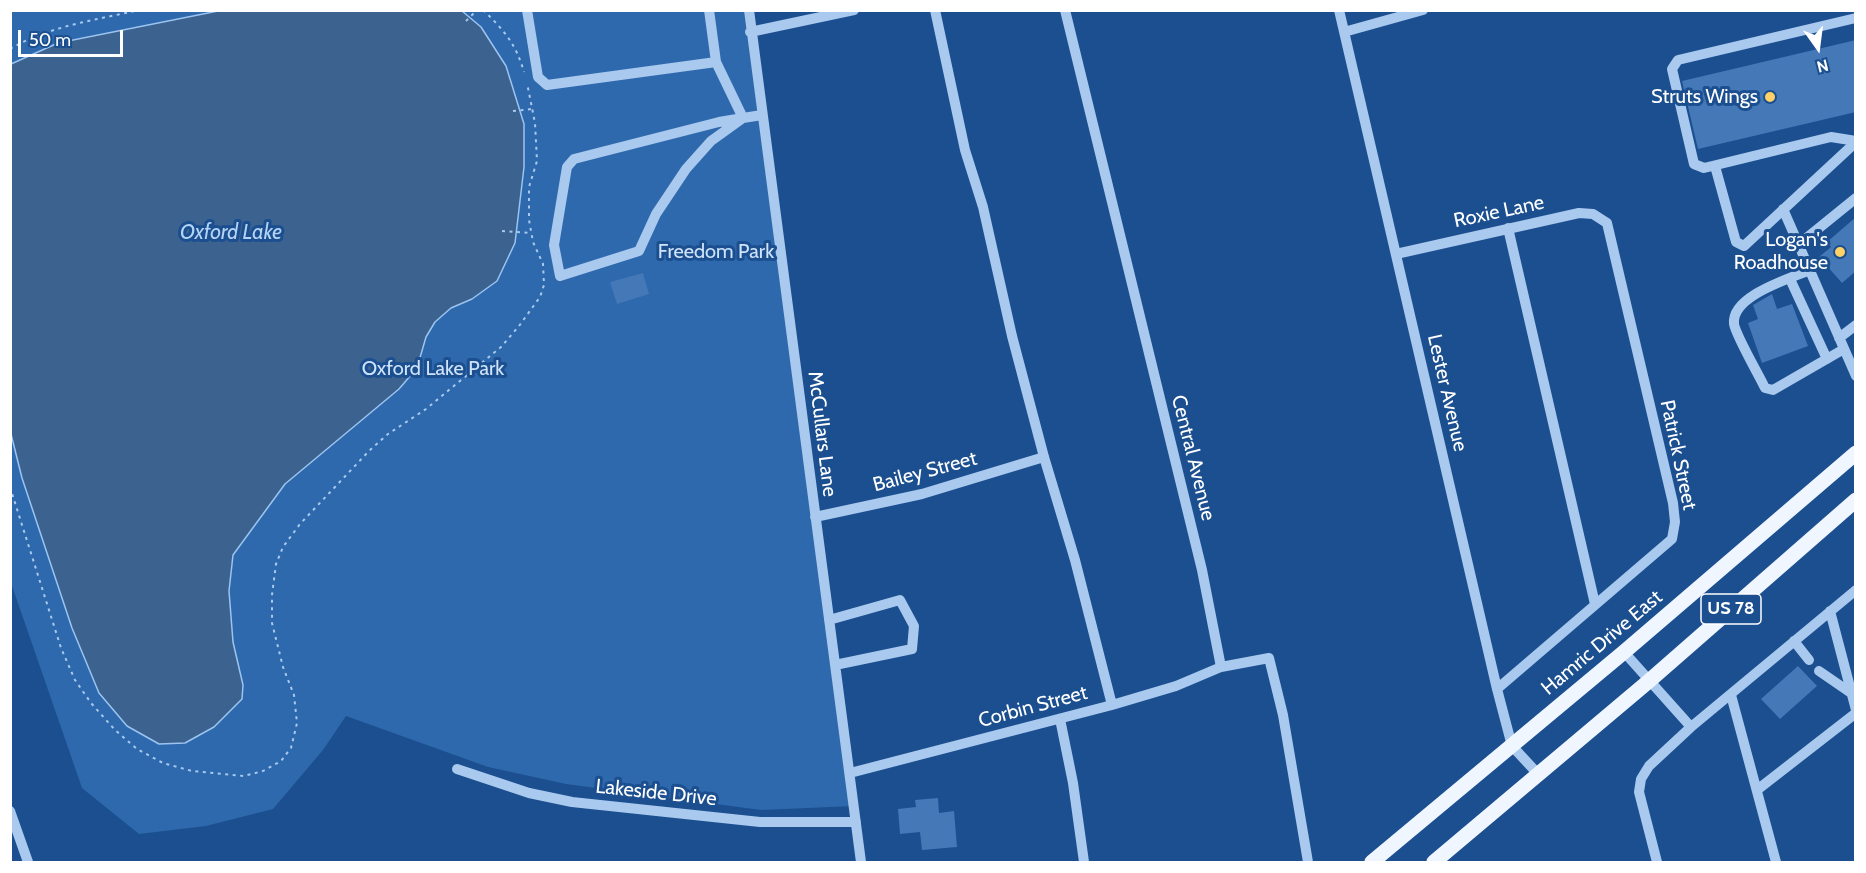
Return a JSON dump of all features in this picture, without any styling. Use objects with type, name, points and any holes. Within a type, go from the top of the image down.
[{"type":"main road","name":"Hamric Drive East","points":[[1372,862],[1624,652],[1856,453]]},
{"type":"main road","name":"US 78","points":[[1434,862],[1650,681],[1856,500]]},
{"type":"street","points":[[527,10],[538,77],[548,85],[716,62]]},
{"type":"street","points":[[710,10],[716,62],[743,118]]},
{"type":"street","name":"McCullars Lane","points":[[749,10],[750,32],[861,862]]},
{"type":"street","points":[[750,32],[854,10]]},
{"type":"street","points":[[935,10],[965,150],[983,207],[1012,336],[1044,457],[1075,560],[1112,705]]},
{"type":"street","name":"Central Avenue","points":[[1065,10],[1202,570],[1221,667]]},
{"type":"street","name":"Lester Avenue","points":[[1339,10],[1497,689],[1512,746],[1538,774]]},
{"type":"street","points":[[1344,32],[1423,10]]},
{"type":"street","points":[[1856,18],[1678,60],[1672,69],[1695,164],[1704,168],[1831,137],[1856,142]]},
{"type":"street","points":[[743,118],[711,141],[686,169],[656,214],[639,251],[560,276],[554,245],[567,167],[574,159],[720,122],[743,118],[762,115]]},
{"type":"street","points":[[1715,166],[1736,242],[1744,246],[1856,142]]},
{"type":"street","points":[[1798,245],[1856,198]]},
{"type":"street","points":[[1783,209],[1856,376]]},
{"type":"street","name":"Roxie Lane","points":[[1396,254],[1579,213],[1593,214],[1607,223]]},
{"type":"street","name":"Patrick Street","points":[[1497,689],[1672,539],[1675,522],[1672,503],[1607,223]]},
{"type":"street","points":[[1508,228],[1595,604]]},
{"type":"street","points":[[1810,270],[1747,299],[1735,314],[1734,326],[1765,388],[1773,390],[1844,349]]},
{"type":"street","points":[[1790,279],[1827,359]]},
{"type":"street","points":[[1839,338],[1856,325]]},
{"type":"street","name":"Bailey Street","points":[[815,517],[922,495],[1044,457]]},
{"type":"street","points":[[1657,862],[1639,792],[1641,779],[1649,766],[1691,727],[1856,590]]},
{"type":"street","points":[[829,620],[900,600],[914,626],[912,649],[835,665]]},
{"type":"street","points":[[1757,790],[1856,712],[1830,611]]},
{"type":"street","points":[[1794,641],[1809,660]]},
{"type":"street","points":[[1624,652],[1691,727]]},
{"type":"street","points":[[1221,667],[1269,658],[1283,715],[1308,862]]},
{"type":"street","name":"Corbin Street","points":[[850,773],[1112,705],[1176,686],[1221,667]]},
{"type":"street","points":[[1819,671],[1851,693]]},
{"type":"street","points":[[1731,695],[1776,862]]},
{"type":"street","points":[[1060,718],[1073,783],[1084,862]]},
{"type":"street","name":"Lakeside Drive","points":[[457,769],[529,793],[572,802],[760,822],[856,822]]},
{"type":"street","points":[[10,811],[28,862]]},
{"type":"path","points":[[10,49],[25,40],[57,29],[139,10]]},
{"type":"path","points":[[466,21],[477,10]]},
{"type":"path","points":[[483,10],[505,32],[519,56],[524,74]]},
{"type":"path","points":[[10,487],[61,648],[75,680],[91,703],[137,749],[163,763],[192,771],[244,776],[263,771],[281,760],[291,748],[297,723],[294,695],[283,668],[272,623],[272,595],[276,564],[283,547],[300,524],[369,451],[388,434],[426,409],[501,347],[540,297],[544,285],[543,264],[531,233],[529,187],[537,161],[535,123],[527,82]]},
{"type":"path","points":[[513,111],[532,109]]},
{"type":"path","points":[[502,231],[531,233]]},
{"type":"green space","name":"Oxford Lake Park","points":[[10,11],[749,11],[854,806],[761,810],[566,784],[488,767],[346,716],[323,750],[273,809],[206,826],[139,834],[82,788],[11,583]]},
{"type":"water","name":"Oxford Lake","points":[[223,10],[462,11],[481,27],[506,66],[524,124],[524,167],[515,243],[497,281],[472,299],[451,308],[435,322],[426,337],[417,368],[399,389],[285,484],[233,555],[229,591],[233,642],[243,685],[242,699],[214,727],[185,743],[159,744],[127,726],[99,693],[72,628],[22,478],[11,434],[11,64],[58,43]]},
{"type":"building","name":"Struts Wings","points":[[1856,40],[1856,112],[1698,149],[1682,81]]},
{"type":"building","name":"Logan's Roadhouse","points":[[1856,217],[1856,271],[1842,283],[1819,257],[1831,247],[1827,242]]},
{"type":"building","points":[[643,273],[649,294],[617,304],[610,282]]},
{"type":"building","points":[[1772,294],[1777,309],[1792,304],[1808,346],[1762,363],[1748,323],[1758,319],[1753,305]]},
{"type":"building","points":[[1798,666],[1817,686],[1780,719],[1761,699]]},
{"type":"building","points":[[938,798],[939,813],[954,811],[957,847],[922,850],[920,832],[900,834],[898,809],[916,807],[915,800]]},
{"type":"place","name":"Struts Wings","points":[[1770,97]]},
{"type":"place","name":"Logan's Roadhouse","points":[[1840,252]]},
{"type":"park label","name":"Freedom Park","points":[[716,252]]}]
